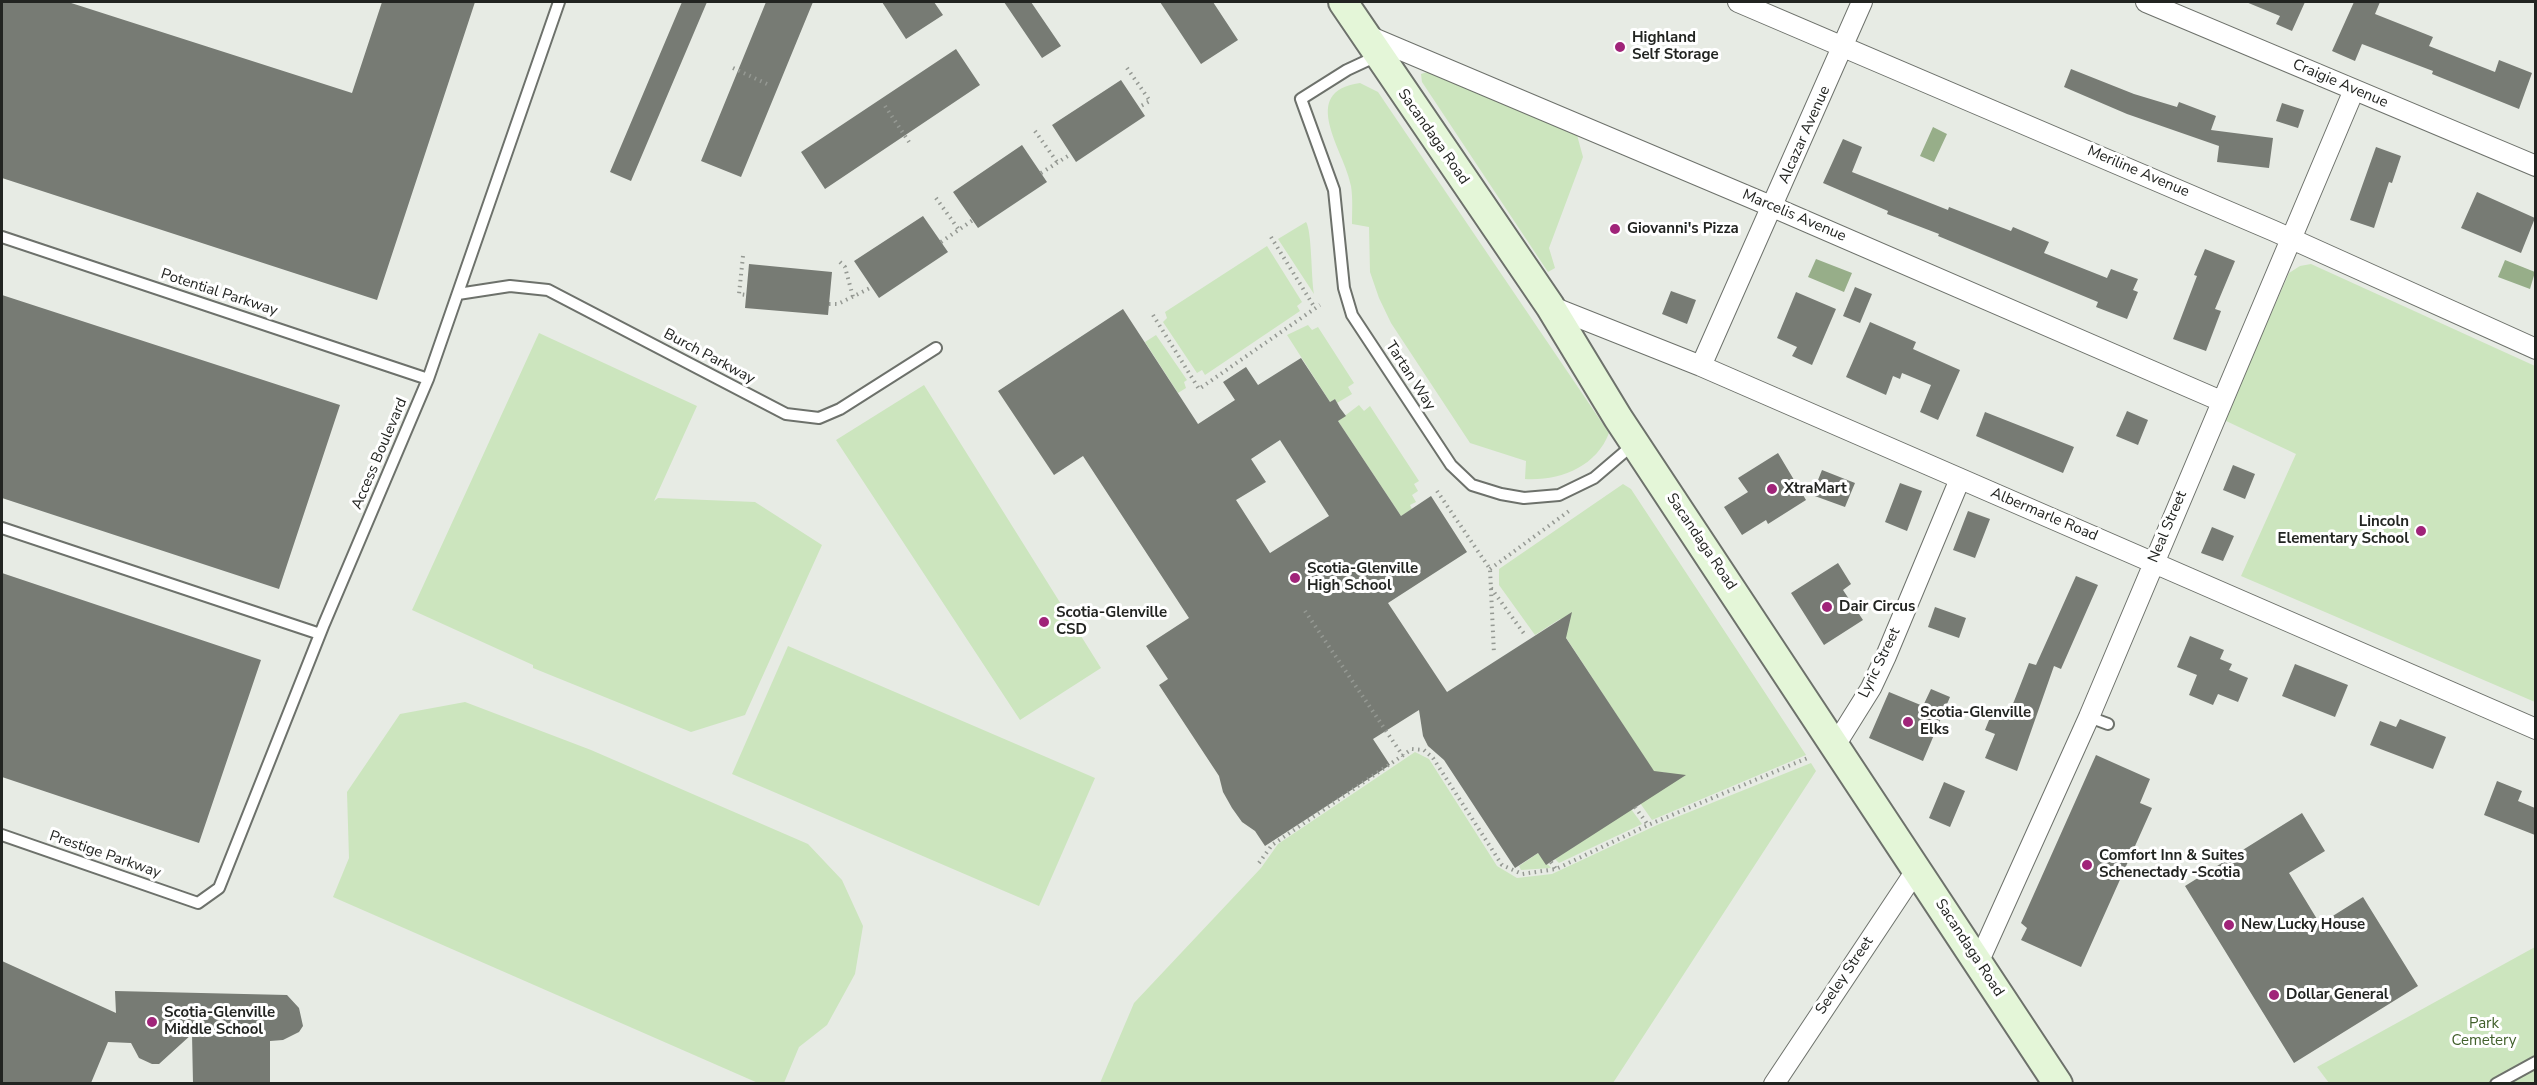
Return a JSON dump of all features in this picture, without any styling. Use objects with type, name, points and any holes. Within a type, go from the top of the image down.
[{"type":"main road","name":"Sacandaga Road","points":[[1343,2],[1550,306],[1635,443],[2058,1083]]},
{"type":"street","name":"Meriline Avenue","points":[[1738,2],[2292,239],[2535,349]]},
{"type":"street","name":"Alcazar Avenue","points":[[1701,366],[1863,2]]},
{"type":"street","name":"Craigie Avenue","points":[[2146,2],[2535,166]]},
{"type":"street","name":"Marcelis Avenue","points":[[1371,45],[1773,207],[2221,401]]},
{"type":"street","name":"Neal Street","points":[[1978,963],[2089,717],[2354,90]]},
{"type":"street","name":"Albermarle Road","points":[[1550,306],[1701,366],[2535,729]]},
{"type":"street","name":"Lyric Street","points":[[1836,744],[1870,688],[1886,656],[1960,479]]},
{"type":"street","name":"Seeley Street","points":[[1774,1083],[1917,869]]},
{"type":"lane","name":"Access Boulevard","points":[[198,903],[219,888],[320,634],[428,379],[559,2]]},
{"type":"lane","name":"Tartan Way","points":[[1371,45],[1347,70],[1301,99],[1334,190],[1344,288],[1352,315],[1451,465],[1472,485],[1501,494],[1524,498],[1559,495],[1594,478],[1635,443]]},
{"type":"lane","name":"Potential Parkway","points":[[2,237],[428,379]]},
{"type":"lane","name":"Burch Parkway","points":[[458,294],[510,286],[548,290],[786,414],[819,418],[840,410],[936,348]]},
{"type":"lane","points":[[2,528],[320,634]]},
{"type":"lane","points":[[2089,717],[2108,724]]},
{"type":"lane","name":"Prestige Parkway","points":[[2,835],[198,903]]},
{"type":"lane","points":[[2496,1083],[2535,1062]]},
{"type":"path","points":[[733,68],[767,84]]},
{"type":"path","points":[[1127,68],[1150,101],[1139,107]]},
{"type":"path","points":[[885,106],[909,142]]},
{"type":"path","points":[[1035,131],[1057,162]]},
{"type":"path","points":[[1041,173],[1071,154]]},
{"type":"path","points":[[936,198],[959,230]]},
{"type":"path","points":[[941,242],[973,220]]},
{"type":"path","points":[[1270,237],[1315,308]]},
{"type":"path","points":[[743,256],[739,294],[746,295]]},
{"type":"path","points":[[840,262],[845,267],[853,297]]},
{"type":"path","points":[[829,304],[838,304],[872,287]]},
{"type":"path","points":[[1153,315],[1198,388],[1320,305]]},
{"type":"path","points":[[1437,492],[1490,569],[1494,654]]},
{"type":"path","points":[[1490,569],[1569,511]]},
{"type":"path","points":[[1491,587],[1525,635]]},
{"type":"path","points":[[1305,611],[1403,756]]},
{"type":"path","points":[[1259,863],[1272,844],[1412,750],[1424,750],[1433,759],[1502,865],[1521,874],[1556,869],[1648,825],[1810,757]]},
{"type":"path","points":[[1635,807],[1648,825]]},
{"type":"path","points":[[1551,862],[1556,869]]},
{"type":"green space","points":[[1427,72],[1577,135],[1583,157],[1549,248],[1555,268],[1548,272],[1422,82],[1421,74]]},
{"type":"green space","points":[[1360,83],[1378,92],[1609,433],[1595,455],[1575,470],[1551,477],[1525,479],[1526,461],[1470,443],[1391,323],[1370,272],[1369,227],[1352,224],[1351,186],[1330,125],[1328,110],[1331,98],[1341,89]]},
{"type":"green space","points":[[1306,222],[1309,235],[1314,294],[1278,239]]},
{"type":"green space","points":[[1267,246],[1302,302],[1297,306],[1300,311],[1205,375],[1202,370],[1197,373],[1163,322],[1167,318],[1165,312]]},
{"type":"green space","name":"Lincoln Elementary School","points":[[2311,264],[2535,366],[2535,702],[2241,576],[2296,454],[2224,420],[2289,273],[2300,266]]},
{"type":"green space","points":[[1308,325],[1312,330],[1318,327],[1354,383],[1348,387],[1352,394],[1337,403],[1335,399],[1330,402],[1287,335]]},
{"type":"green space","points":[[539,333],[697,406],[654,501],[658,498],[755,502],[822,545],[745,715],[691,732],[533,668],[533,665],[412,610]]},
{"type":"green space","points":[[1156,335],[1187,380],[1184,382],[1186,388],[1178,393],[1145,342]]},
{"type":"green space","points":[[924,385],[1101,668],[1020,720],[836,440]]},
{"type":"green space","points":[[1359,405],[1364,411],[1370,406],[1419,481],[1414,484],[1418,491],[1412,495],[1416,502],[1410,505],[1412,509],[1401,516],[1338,421]]},
{"type":"green space","points":[[1623,484],[1631,489],[1806,755],[1652,820],[1640,803],[1670,775],[1663,772],[1656,775],[1563,633],[1564,619],[1560,619],[1535,635],[1499,585],[1499,569]]},
{"type":"green space","points":[[788,646],[1095,778],[1039,906],[732,774]]},
{"type":"green space","points":[[465,702],[591,750],[808,844],[842,880],[863,926],[855,974],[827,1025],[799,1047],[784,1083],[758,1083],[333,897],[349,858],[347,792],[400,714]]},
{"type":"green space","points":[[1415,752],[1429,759],[1497,866],[1517,878],[1552,874],[1657,825],[1811,763],[1816,771],[1613,1083],[1100,1083],[1134,1003],[1261,868],[1278,844]]},
{"type":"green space","points":[[1631,809],[1642,824],[1559,863],[1555,859]]},
{"type":"green space","points":[[1538,853],[1551,868],[1521,870],[1519,866]]},
{"type":"green space","name":"Park Cemetery","points":[[2535,947],[2535,1083],[2329,1083],[2317,1067]]},
{"type":"shaded area","points":[[1933,127],[1947,134],[1934,162],[1920,156]]},
{"type":"shaded area","points":[[1816,259],[1852,273],[1844,292],[1808,277]]},
{"type":"shaded area","points":[[2505,260],[2535,272],[2530,289],[2498,277]]},
{"type":"building","points":[[2,2],[68,2],[352,93],[382,2],[475,2],[377,300],[2,178]]},
{"type":"building","points":[[682,2],[707,2],[631,181],[610,172]]},
{"type":"building","points":[[766,2],[813,2],[741,177],[701,161]]},
{"type":"building","points":[[882,2],[934,2],[943,15],[906,39]]},
{"type":"building","points":[[1004,2],[1031,2],[1061,46],[1042,58]]},
{"type":"building","points":[[1160,2],[1213,2],[1238,40],[1201,64]]},
{"type":"building","points":[[2246,2],[2305,2],[2292,31],[2276,24],[2280,16]]},
{"type":"building","points":[[2354,2],[2380,2],[2375,14],[2433,37],[2429,46],[2495,72],[2499,60],[2532,73],[2519,109],[2432,74],[2433,71],[2362,44],[2355,61],[2332,51]]},
{"type":"building","points":[[956,49],[980,85],[825,189],[801,152]]},
{"type":"building","points":[[2071,69],[2134,94],[2177,107],[2179,102],[2216,116],[2211,130],[2273,138],[2269,168],[2217,162],[2219,146],[2127,114],[2064,87]]},
{"type":"building","points":[[1121,80],[1145,116],[1076,162],[1052,125]]},
{"type":"building","points":[[2282,103],[2304,110],[2298,128],[2276,121]]},
{"type":"building","points":[[1843,139],[1862,147],[1852,172],[1948,210],[1949,207],[2011,231],[2013,227],[2049,242],[2044,253],[2107,278],[2111,269],[2138,279],[2133,290],[2138,292],[2127,319],[2096,307],[2098,302],[1887,214],[1888,211],[1823,183]]},
{"type":"building","points":[[1022,145],[1047,182],[978,228],[953,192]]},
{"type":"building","points":[[2376,147],[2401,156],[2392,183],[2389,182],[2374,228],[2350,220]]},
{"type":"building","points":[[2477,192],[2535,218],[2521,253],[2461,228]]},
{"type":"building","points":[[923,216],[948,252],[879,298],[854,261]]},
{"type":"building","points":[[2205,249],[2235,261],[2215,309],[2221,311],[2206,351],[2173,339]]},
{"type":"building","points":[[749,264],[832,272],[828,315],[745,308]]},
{"type":"building","points":[[1855,287],[1872,294],[1860,323],[1843,316]]},
{"type":"building","points":[[1671,291],[1696,300],[1687,324],[1662,314]]},
{"type":"building","points":[[1796,292],[1836,309],[1812,365],[1792,356],[1797,347],[1777,338]]},
{"type":"building","points":[[2,295],[340,405],[279,589],[2,498]]},
{"type":"building","name":"Scotia-Glenville High School","points":[[1123,309],[1198,424],[1235,400],[1223,382],[1246,367],[1258,385],[1301,358],[1330,402],[1335,399],[1346,416],[1338,421],[1401,516],[1431,496],[1467,552],[1388,603],[1447,692],[1572,612],[1566,638],[1654,771],[1686,775],[1546,865],[1538,853],[1515,868],[1444,760],[1428,746],[1423,736],[1419,710],[1373,739],[1390,765],[1265,846],[1255,831],[1242,822],[1232,808],[1223,792],[1219,776],[1159,685],[1168,679],[1146,646],[1189,618],[1083,456],[1054,475],[998,391]],"holes":[[[1280,440],[1329,516],[1270,553],[1236,500],[1266,482],[1251,459]]]},
{"type":"building","points":[[1870,322],[1916,342],[1913,349],[1960,370],[1938,420],[1920,412],[1931,385],[1902,373],[1900,379],[1893,376],[1886,395],[1846,377]]},
{"type":"building","points":[[2127,411],[2148,420],[2138,445],[2116,436]]},
{"type":"building","points":[[1985,412],[2074,447],[2063,473],[1976,436]]},
{"type":"building","name":"XtraMart","points":[[1778,453],[1806,500],[1768,524],[1766,520],[1742,535],[1724,507],[1748,492],[1738,478]]},
{"type":"building","points":[[2233,465],[2255,474],[2245,499],[2223,490]]},
{"type":"building","points":[[1822,470],[1855,483],[1845,507],[1812,495]]},
{"type":"building","points":[[1900,483],[1922,491],[1907,531],[1885,522]]},
{"type":"building","points":[[1968,511],[1990,519],[1975,558],[1953,550]]},
{"type":"building","points":[[2212,527],[2234,536],[2223,561],[2201,553]]},
{"type":"building","name":"Dair Circus","points":[[1838,563],[1851,584],[1843,590],[1863,620],[1824,645],[1791,593]]},
{"type":"building","points":[[2,573],[261,660],[199,843],[2,777]]},
{"type":"building","points":[[2076,576],[2098,585],[2061,669],[2054,666],[2017,771],[1985,758],[1995,734],[1985,730],[1994,708],[2009,714],[2029,663],[2036,665]]},
{"type":"building","points":[[1935,607],[1966,618],[1959,638],[1928,627]]},
{"type":"building","points":[[2190,636],[2224,650],[2220,659],[2232,664],[2229,670],[2248,678],[2238,702],[2218,694],[2213,705],[2189,695],[2197,675],[2177,667]]},
{"type":"building","points":[[2295,664],[2348,685],[2335,717],[2282,696]]},
{"type":"building","name":"Scotia-Glenville Elks","points":[[1931,689],[1950,697],[1923,761],[1869,738],[1889,692],[1923,706]]},
{"type":"building","points":[[2400,719],[2446,737],[2433,769],[2370,745],[2380,721],[2396,727]]},
{"type":"building","name":"Comfort Inn & Suites Schenectady -Scotia","points":[[2096,755],[2150,779],[2140,803],[2152,808],[2081,967],[2021,940],[2027,928],[2021,923]]},
{"type":"building","points":[[2497,781],[2522,791],[2518,801],[2535,808],[2535,835],[2484,815]]},
{"type":"building","points":[[1944,782],[1965,791],[1950,827],[1929,818]]},
{"type":"building","points":[[2302,813],[2325,851],[2289,873],[2320,924],[2363,897],[2418,986],[2294,1063],[2185,886]]},
{"type":"building","name":"Scotia-Glenville Middle School","points":[[2,961],[116,1013],[115,991],[287,995],[299,1008],[303,1026],[299,1032],[283,1040],[270,1041],[270,1083],[193,1083],[192,1034],[159,1064],[152,1064],[139,1058],[131,1043],[108,1042],[91,1083],[2,1083]]},
{"type":"place","name":"Highland Self Storage","points":[[1620,47]]},
{"type":"place","name":"Giovanni's Pizza","points":[[1615,229]]},
{"type":"place","name":"XtraMart","points":[[1772,489]]},
{"type":"place","name":"Lincoln Elementary School","points":[[2421,531]]},
{"type":"place","name":"Scotia-Glenville High School","points":[[1295,578]]},
{"type":"place","name":"Dair Circus","points":[[1827,607]]},
{"type":"place","name":"Scotia-Glenville CSD","points":[[1044,622]]},
{"type":"place","name":"Scotia-Glenville Elks","points":[[1908,722]]},
{"type":"place","name":"Comfort Inn & Suites Schenectady -Scotia","points":[[2087,865]]},
{"type":"place","name":"New Lucky House","points":[[2229,925]]},
{"type":"place","name":"Dollar General","points":[[2274,995]]},
{"type":"place","name":"Scotia-Glenville Middle School","points":[[152,1022]]}]
